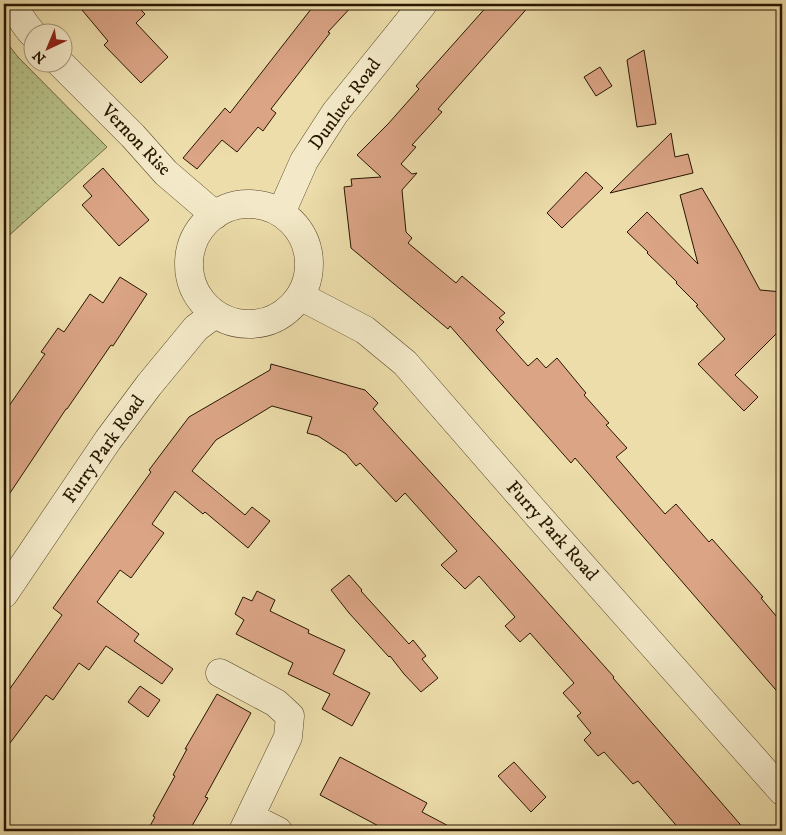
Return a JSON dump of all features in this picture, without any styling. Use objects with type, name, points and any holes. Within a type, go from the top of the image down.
[{"type":"street","points":[[11,4],[24,22]]},
{"type":"street","name":"Dunluce Road","points":[[281,213],[304,161],[335,113],[423,4]]},
{"type":"street","name":"Vernon Rise","points":[[69,72],[134,136],[166,173],[215,215]]},
{"type":"street","points":[[249,204],[267,207],[281,213],[297,228],[306,244],[309,261],[307,280],[300,296],[288,311],[271,320],[252,325],[232,322],[215,314],[201,301],[192,284],[189,264],[192,245],[201,228],[215,215],[231,207],[249,204]]},
{"type":"street","name":"Furry Park Road","points":[[300,296],[366,330],[405,363],[782,790]]},
{"type":"street","name":"Furry Park Road","points":[[4,594],[108,440],[149,384],[196,328],[215,314]]},
{"type":"street","points":[[220,673],[276,703],[290,716],[288,737],[247,824],[278,831]]},
{"type":"green space","points":[[4,39],[22,61],[22,72],[33,72],[107,147],[4,240]]},
{"type":"building","points":[[77,4],[135,4],[145,14],[136,23],[168,57],[141,83],[104,45],[108,41]]},
{"type":"building","points":[[315,4],[354,4],[328,32],[330,33],[271,109],[276,113],[263,131],[258,127],[237,152],[222,140],[197,169],[183,158],[225,108],[230,113]]},
{"type":"building","points":[[489,4],[531,4],[438,109],[442,112],[412,145],[416,147],[401,164],[412,174],[417,173],[402,190],[406,232],[412,238],[408,243],[456,283],[462,276],[505,313],[499,318],[504,322],[496,330],[528,366],[537,358],[546,368],[557,358],[586,393],[584,395],[609,423],[606,425],[627,448],[616,457],[651,498],[665,514],[676,504],[709,542],[712,539],[763,597],[761,598],[782,623],[782,697],[575,458],[571,463],[450,326],[448,329],[351,248],[344,187],[352,186],[351,179],[381,177],[357,155],[419,89],[416,86]]},
{"type":"building","points":[[644,50],[656,124],[637,127],[627,60]]},
{"type":"building","points":[[600,67],[612,86],[596,96],[584,77]]},
{"type":"building","points":[[671,133],[675,157],[688,154],[693,173],[610,193]]},
{"type":"building","points":[[103,168],[149,220],[119,246],[82,205],[92,196],[83,186]]},
{"type":"building","points":[[586,172],[603,188],[562,228],[547,213]]},
{"type":"building","points":[[702,188],[760,290],[782,292],[782,328],[735,375],[758,397],[744,411],[698,364],[725,339],[677,282],[627,232],[647,212],[698,264],[680,195]]},
{"type":"building","points":[[120,277],[147,294],[113,346],[111,345],[66,409],[4,502],[4,413],[45,354],[41,352],[58,328],[64,332],[90,294],[103,303]]},
{"type":"building","points":[[271,364],[365,390],[378,403],[373,409],[614,677],[746,831],[681,831],[638,781],[633,784],[604,752],[598,756],[584,740],[591,733],[577,716],[581,713],[563,693],[574,683],[530,633],[520,642],[505,626],[515,617],[479,576],[465,589],[441,565],[457,551],[405,493],[396,502],[360,463],[356,466],[346,454],[318,436],[307,433],[312,417],[272,406],[216,440],[192,471],[245,515],[252,507],[270,521],[248,548],[205,512],[203,514],[175,491],[152,524],[164,533],[131,578],[120,570],[97,602],[139,634],[134,641],[173,669],[162,684],[106,646],[89,670],[79,663],[53,700],[46,695],[4,751],[4,697],[62,615],[53,608],[151,472],[149,470],[189,417],[270,370]]},
{"type":"building","points":[[349,575],[409,644],[413,640],[426,656],[422,659],[438,678],[421,692],[349,613],[331,590]]},
{"type":"building","points":[[257,591],[275,600],[270,611],[309,630],[308,633],[345,650],[333,674],[370,693],[352,726],[322,709],[330,694],[288,674],[293,663],[236,634],[244,620],[235,614],[243,597],[252,601]]},
{"type":"building","points":[[140,686],[160,700],[148,717],[128,702]]},
{"type":"building","points":[[217,694],[251,713],[205,797],[208,798],[189,831],[147,831],[175,776],[173,775],[187,749],[185,749]]},
{"type":"building","points":[[340,757],[427,803],[422,812],[458,831],[388,831],[320,795]]},
{"type":"building","points":[[514,762],[546,797],[531,812],[498,776]]}]
